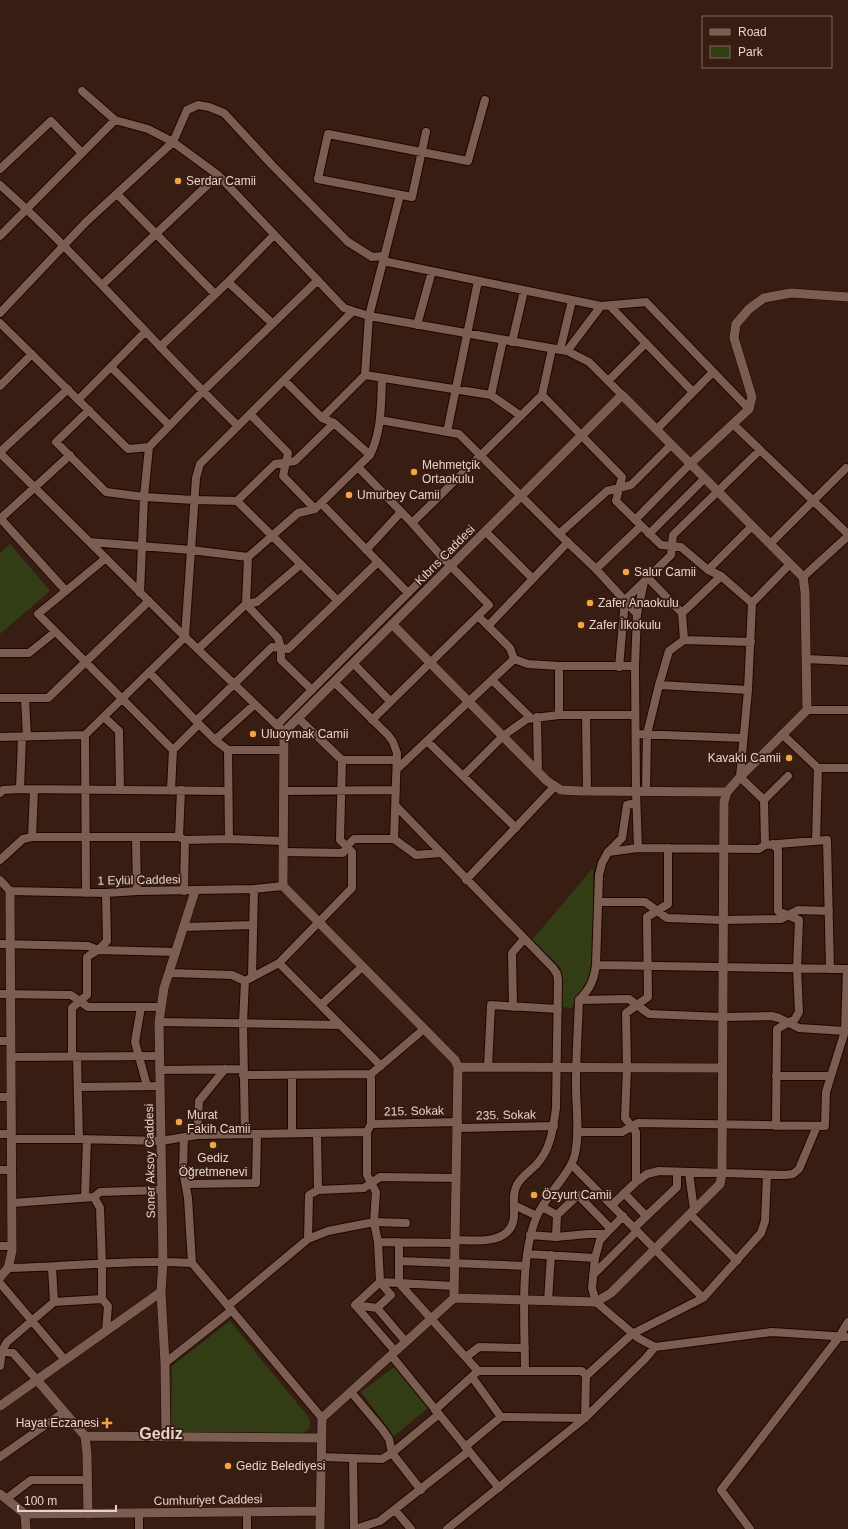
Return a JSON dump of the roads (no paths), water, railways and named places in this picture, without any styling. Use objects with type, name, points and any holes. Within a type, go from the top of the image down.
[{"type":"street","points":[[82,91],[115,120],[148,129],[174,142],[218,175],[344,308],[369,316],[560,350],[589,362],[803,577],[805,592],[807,710]]},
{"type":"street","points":[[426,132],[421,152],[412,197],[318,179],[328,134],[421,152],[468,161],[485,100]]},
{"type":"street","points":[[0,312],[86,222],[174,142],[186,110],[198,105],[224,113],[272,165],[348,242],[372,257],[384,258],[432,271],[601,306],[646,302],[749,409]]},
{"type":"street","points":[[0,236],[115,120]]},
{"type":"street","points":[[0,169],[51,121],[82,153]]},
{"type":"street","points":[[102,286],[218,175]]},
{"type":"street","points":[[0,185],[27,209],[64,246],[202,392],[238,426]]},
{"type":"street","points":[[117,194],[215,294]]},
{"type":"street","points":[[322,418],[365,375],[369,316],[400,195]]},
{"type":"street","points":[[160,347],[228,282],[274,234]]},
{"type":"street","points":[[417,325],[432,271]]},
{"type":"street","points":[[140,593],[144,497],[149,447],[202,392],[318,280]]},
{"type":"street","points":[[446,432],[478,281]]},
{"type":"street","points":[[228,282],[272,323]]},
{"type":"street","points":[[512,342],[524,291]]},
{"type":"street","points":[[596,569],[690,464],[749,409],[752,397],[734,338],[736,324],[749,308],[764,298],[791,293],[848,297]]},
{"type":"street","points":[[412,523],[542,395],[560,350],[572,301]]},
{"type":"street","points":[[560,350],[601,306]]},
{"type":"street","points":[[610,306],[693,392]]},
{"type":"street","points":[[0,737],[85,735],[185,637],[194,500],[196,478],[200,464],[353,311]]},
{"type":"street","points":[[0,323],[128,448],[149,447]]},
{"type":"street","points":[[78,400],[145,332]]},
{"type":"street","points":[[491,395],[503,340]]},
{"type":"street","points":[[608,381],[646,343]]},
{"type":"street","points":[[0,386],[32,354]]},
{"type":"street","points":[[111,367],[169,425]]},
{"type":"street","points":[[656,430],[714,372]]},
{"type":"street","points":[[365,375],[491,395],[521,416]]},
{"type":"street","points":[[312,690],[281,660],[281,648],[278,638],[246,604],[248,557],[298,513],[315,509],[370,454],[373,449],[380,420],[382,378]]},
{"type":"street","points":[[284,380],[322,418],[334,423],[370,454]]},
{"type":"street","points":[[68,389],[0,453],[140,593],[280,728],[284,750],[283,886],[455,1060],[458,1067],[454,1298]]},
{"type":"street","points":[[542,395],[622,477],[616,501],[649,534],[661,545],[681,547],[708,570],[721,576],[752,603]]},
{"type":"street","name":"Kıbrıs Caddesi","points":[[280,728],[298,718],[622,396]]},
{"type":"street","points":[[89,410],[56,442],[106,492],[144,497],[237,501],[338,601]]},
{"type":"street","points":[[250,414],[288,453],[283,476],[315,509]]},
{"type":"street","points":[[380,420],[459,434],[596,569],[637,614]]},
{"type":"street","points":[[237,501],[275,464],[286,464],[295,461],[334,423]]},
{"type":"street","points":[[732,424],[848,535],[803,577]]},
{"type":"street","points":[[559,534],[607,491],[631,485],[671,445]]},
{"type":"street","points":[[619,667],[625,600],[671,555],[673,535],[760,450]]},
{"type":"street","points":[[66,591],[0,518],[70,455]]},
{"type":"street","points":[[358,467],[412,523],[450,566],[489,605],[372,720]]},
{"type":"street","points":[[770,544],[846,468]]},
{"type":"street","points":[[649,534],[704,479]]},
{"type":"street","points":[[321,503],[408,593]]},
{"type":"street","points":[[366,550],[401,512]]},
{"type":"street","points":[[708,570],[752,526]]},
{"type":"street","points":[[485,531],[533,579]]},
{"type":"street","points":[[90,542],[191,550],[248,557]]},
{"type":"street","points":[[488,626],[568,542]]},
{"type":"street","points":[[106,558],[38,614],[173,750]]},
{"type":"street","points":[[280,728],[312,690],[443,558]]},
{"type":"street","points":[[171,790],[173,750],[197,723],[234,684],[272,648],[288,649],[378,562]]},
{"type":"street","points":[[198,649],[246,604],[257,602],[301,564]]},
{"type":"street","points":[[776,1126],[777,1029],[795,1019],[798,1012],[797,968],[799,920],[778,910],[778,850],[769,844],[764,800],[740,776],[748,690],[752,603],[790,564]]},
{"type":"street","points":[[682,613],[721,576]]},
{"type":"street","points":[[646,580],[682,613],[684,640]]},
{"type":"street","points":[[638,848],[636,803],[635,666],[637,614],[646,580]]},
{"type":"street","points":[[0,698],[48,698],[149,601]]},
{"type":"street","points":[[478,616],[510,648],[514,659]]},
{"type":"street","points":[[392,624],[538,772],[560,790],[727,792]]},
{"type":"street","points":[[0,653],[29,653],[55,632]]},
{"type":"street","points":[[646,791],[647,734],[669,651],[684,640],[751,642]]},
{"type":"street","points":[[514,659],[528,664],[559,666],[635,666]]},
{"type":"street","points":[[397,769],[514,659]]},
{"type":"street","points":[[806,660],[848,661]]},
{"type":"street","points":[[353,663],[390,701]]},
{"type":"street","points":[[559,666],[559,715]]},
{"type":"street","points":[[149,672],[197,723],[228,750],[284,750]]},
{"type":"street","points":[[492,680],[534,718],[538,772]]},
{"type":"street","points":[[334,682],[388,735],[393,742],[397,753],[394,839]]},
{"type":"street","points":[[659,685],[748,690]]},
{"type":"street","points":[[20,789],[25,698]]},
{"type":"street","points":[[215,740],[255,704]]},
{"type":"street","points":[[322,1418],[454,1298],[596,1302],[611,1293],[720,1184],[722,1174],[724,802],[727,792],[740,776],[807,710],[848,710]]},
{"type":"street","points":[[462,776],[503,736],[519,724],[534,718],[559,715],[636,715]]},
{"type":"street","points":[[586,715],[587,791]]},
{"type":"street","points":[[104,716],[119,731],[120,790]]},
{"type":"street","points":[[298,718],[342,760],[397,760]]},
{"type":"street","points":[[636,734],[743,738]]},
{"type":"street","points":[[782,734],[818,768],[848,768]]},
{"type":"street","points":[[85,735],[86,892]]},
{"type":"street","points":[[428,740],[462,776],[516,828]]},
{"type":"street","points":[[228,750],[229,839]]},
{"type":"street","points":[[169,973],[232,975],[249,979],[279,963],[352,888],[352,852],[340,840],[342,760]]},
{"type":"street","points":[[816,840],[818,768]]},
{"type":"street","points":[[764,800],[788,776]]},
{"type":"street","points":[[466,880],[555,786]]},
{"type":"street","points":[[0,793],[3,790],[20,789],[228,791]]},
{"type":"street","points":[[32,837],[34,790]]},
{"type":"street","points":[[181,790],[184,891]]},
{"type":"street","points":[[284,791],[396,790]]},
{"type":"street","points":[[525,1371],[526,1266],[530,1235],[537,1216],[546,1199],[572,1165],[575,1154],[577,1132],[576,1067],[579,1000],[588,991],[594,980],[596,966],[599,875],[602,863],[608,852],[622,838],[626,805],[636,803]]},
{"type":"street","points":[[378,1242],[488,1239],[500,1237],[508,1232],[512,1226],[514,1215],[514,1194],[517,1184],[547,1150],[554,1126],[556,1108],[558,1009],[557,974],[553,968],[466,880],[396,806]]},
{"type":"street","points":[[0,860],[24,839],[32,837],[86,836],[283,841]]},
{"type":"street","points":[[136,837],[137,891]]},
{"type":"street","points":[[283,852],[343,853],[354,839],[394,839],[416,855],[440,853]]},
{"type":"street","points":[[608,852],[638,848],[759,848],[769,844],[827,840],[830,969]]},
{"type":"street","points":[[636,1182],[636,1132],[625,1118],[627,1068],[626,1013],[648,997],[647,916],[668,904],[668,848]]},
{"type":"street","points":[[0,880],[10,890],[12,1170],[11,1257],[8,1268],[0,1277]]},
{"type":"street","name":"1 Eylül Caddesi","points":[[10,890],[106,893],[254,889],[283,886]]},
{"type":"street","points":[[245,1134],[243,1023],[249,979],[254,889]]},
{"type":"street","name":"Soner Aksoy Caddesi","points":[[166,1437],[165,1363],[161,1292],[163,1261],[159,1022],[164,988],[195,891]]},
{"type":"street","points":[[106,893],[107,941],[98,950],[87,957],[87,995],[72,1008],[75,1056],[90,1196],[100,1208],[102,1299],[108,1306],[106,1331]]},
{"type":"street","points":[[598,902],[645,902],[667,918],[723,920],[781,919],[798,910],[829,910]]},
{"type":"street","points":[[184,927],[253,925]]},
{"type":"street","points":[[513,1007],[512,952],[524,939]]},
{"type":"street","points":[[0,944],[88,946],[98,950],[176,952]]},
{"type":"street","points":[[279,963],[381,1066]]},
{"type":"street","points":[[577,1132],[622,1132],[638,1123],[825,1126],[826,1092],[845,1031],[847,969],[596,966]]},
{"type":"street","points":[[321,1005],[362,967]]},
{"type":"street","points":[[0,994],[71,995],[88,1007],[162,1008]]},
{"type":"street","points":[[579,1000],[628,999],[649,1014],[722,1017],[771,1016],[779,1018],[799,1028],[845,1031]]},
{"type":"street","points":[[488,1067],[491,1005],[558,1009]]},
{"type":"street","points":[[141,1007],[135,1042],[147,1086]]},
{"type":"street","points":[[159,1022],[340,1025]]},
{"type":"street","points":[[160,1070],[225,1070],[292,1075],[371,1074],[424,1029]]},
{"type":"street","points":[[0,1041],[11,1041]]},
{"type":"street","points":[[11,1056],[160,1056]]},
{"type":"street","points":[[458,1067],[722,1068]]},
{"type":"street","points":[[197,1135],[199,1101],[225,1070]]},
{"type":"street","points":[[371,1074],[367,1175],[376,1192],[374,1222],[378,1242],[380,1282],[391,1295],[377,1308]]},
{"type":"street","points":[[292,1075],[292,1134]]},
{"type":"street","points":[[776,1076],[831,1076]]},
{"type":"street","points":[[78,1087],[160,1086]]},
{"type":"street","points":[[0,1097],[11,1097]]},
{"type":"street","name":"235. Sokak","points":[[458,1125],[554,1126]]},
{"type":"street","name":"215. Sokak","points":[[0,1134],[11,1136],[161,1141],[197,1135],[292,1134],[369,1128],[458,1125]]},
{"type":"street","points":[[612,1205],[636,1182],[647,1174],[677,1172],[722,1174],[793,1174],[799,1169],[817,1126]]},
{"type":"street","points":[[317,1133],[318,1190]]},
{"type":"street","points":[[186,1184],[256,1183],[257,1134]]},
{"type":"street","points":[[184,1137],[183,1171],[188,1198],[192,1263],[322,1418],[320,1529]]},
{"type":"street","points":[[572,1165],[703,1298]]},
{"type":"street","points":[[0,1170],[12,1170]]},
{"type":"street","points":[[593,1275],[636,1230],[646,1216],[677,1187],[677,1172]]},
{"type":"street","points":[[690,1173],[692,1212],[737,1261]]},
{"type":"street","points":[[586,1376],[632,1334],[703,1298],[737,1261],[761,1233],[765,1221],[767,1174]]},
{"type":"street","points":[[308,1239],[309,1195],[318,1190],[364,1188],[380,1177],[456,1178]]},
{"type":"street","points":[[12,1204],[90,1196],[100,1192],[162,1190]]},
{"type":"street","points":[[624,1193],[646,1216]]},
{"type":"street","points":[[556,1238],[557,1215],[578,1195],[607,1231]]},
{"type":"street","points":[[514,1205],[537,1216]]},
{"type":"street","points":[[542,1207],[557,1215]]},
{"type":"street","points":[[622,1216],[600,1240],[595,1258],[592,1288],[596,1302],[638,1338],[655,1346],[772,1332],[848,1337]]},
{"type":"street","points":[[165,1363],[308,1239],[328,1231],[374,1222],[406,1223]]},
{"type":"street","points":[[530,1235],[556,1238],[607,1231]]},
{"type":"street","points":[[398,1242],[399,1283],[466,1357],[501,1418]]},
{"type":"street","points":[[0,1246],[12,1246]]},
{"type":"street","points":[[527,1254],[595,1258]]},
{"type":"street","points":[[548,1301],[551,1255]]},
{"type":"street","points":[[8,1268],[163,1261],[192,1263]]},
{"type":"street","points":[[399,1261],[526,1266]]},
{"type":"street","points":[[52,1267],[54,1302]]},
{"type":"street","points":[[355,1305],[380,1282],[454,1286]]},
{"type":"street","points":[[0,1283],[65,1360]]},
{"type":"street","points":[[0,1406],[161,1292]]},
{"type":"street","points":[[0,1366],[1,1351],[7,1342],[54,1302],[102,1299]]},
{"type":"street","points":[[355,1305],[377,1308],[406,1342]]},
{"type":"street","points":[[355,1305],[437,1412],[499,1488]]},
{"type":"street","points":[[750,1529],[721,1490],[839,1337],[848,1322]]},
{"type":"street","points":[[447,1529],[585,1418],[645,1359],[655,1346]]},
{"type":"street","points":[[466,1357],[479,1347],[525,1348]]},
{"type":"street","points":[[1,1351],[13,1353],[85,1436],[87,1454],[86,1480],[88,1514]]},
{"type":"street","points":[[321,1457],[382,1459],[392,1453],[437,1412],[475,1374],[525,1371],[582,1371],[586,1376],[585,1418]]},
{"type":"street","points":[[350,1392],[382,1429],[389,1439],[392,1453],[421,1490]]},
{"type":"street","points":[[0,1457],[64,1412]]},
{"type":"street","points":[[353,1458],[354,1529],[380,1521],[395,1510],[421,1490],[501,1418],[585,1418]]},
{"type":"street","points":[[85,1436],[322,1438]]},
{"type":"street","points":[[26,1529],[25,1514],[3,1496],[31,1480],[86,1480]]},
{"type":"street","points":[[395,1510],[411,1529]]},
{"type":"street","name":"Cumhuriyet Caddesi","points":[[25,1514],[320,1511]]},
{"type":"street","points":[[247,1512],[247,1529]]},
{"type":"street","points":[[139,1513],[139,1529]]},
{"type":"place","name":"Serdar Camii","points":[[178,181]]},
{"type":"place","name":"Mehmetçik Ortaokulu","points":[[414,472]]},
{"type":"place","name":"Umurbey Camii","points":[[349,495]]},
{"type":"place","name":"Salur Camii","points":[[626,572]]},
{"type":"place","name":"Zafer Anaokulu","points":[[590,603]]},
{"type":"place","name":"Zafer İlkokulu","points":[[581,625]]},
{"type":"place","name":"Uluoymak Camii","points":[[253,734]]},
{"type":"place","name":"Kavaklı Camii","points":[[789,758]]},
{"type":"place","name":"Murat Fakih Camii","points":[[179,1122]]},
{"type":"place","name":"Gediz Öğretmenevi","points":[[213,1145]]},
{"type":"place","name":"Özyurt Camii","points":[[534,1195]]},
{"type":"place","name":"Hayat Eczanesi","points":[[107,1423]]},
{"type":"place","name":"Gediz Belediyesi","points":[[228,1466]]},
{"type":"district","name":"Gediz","points":[[161,1433]]}]
